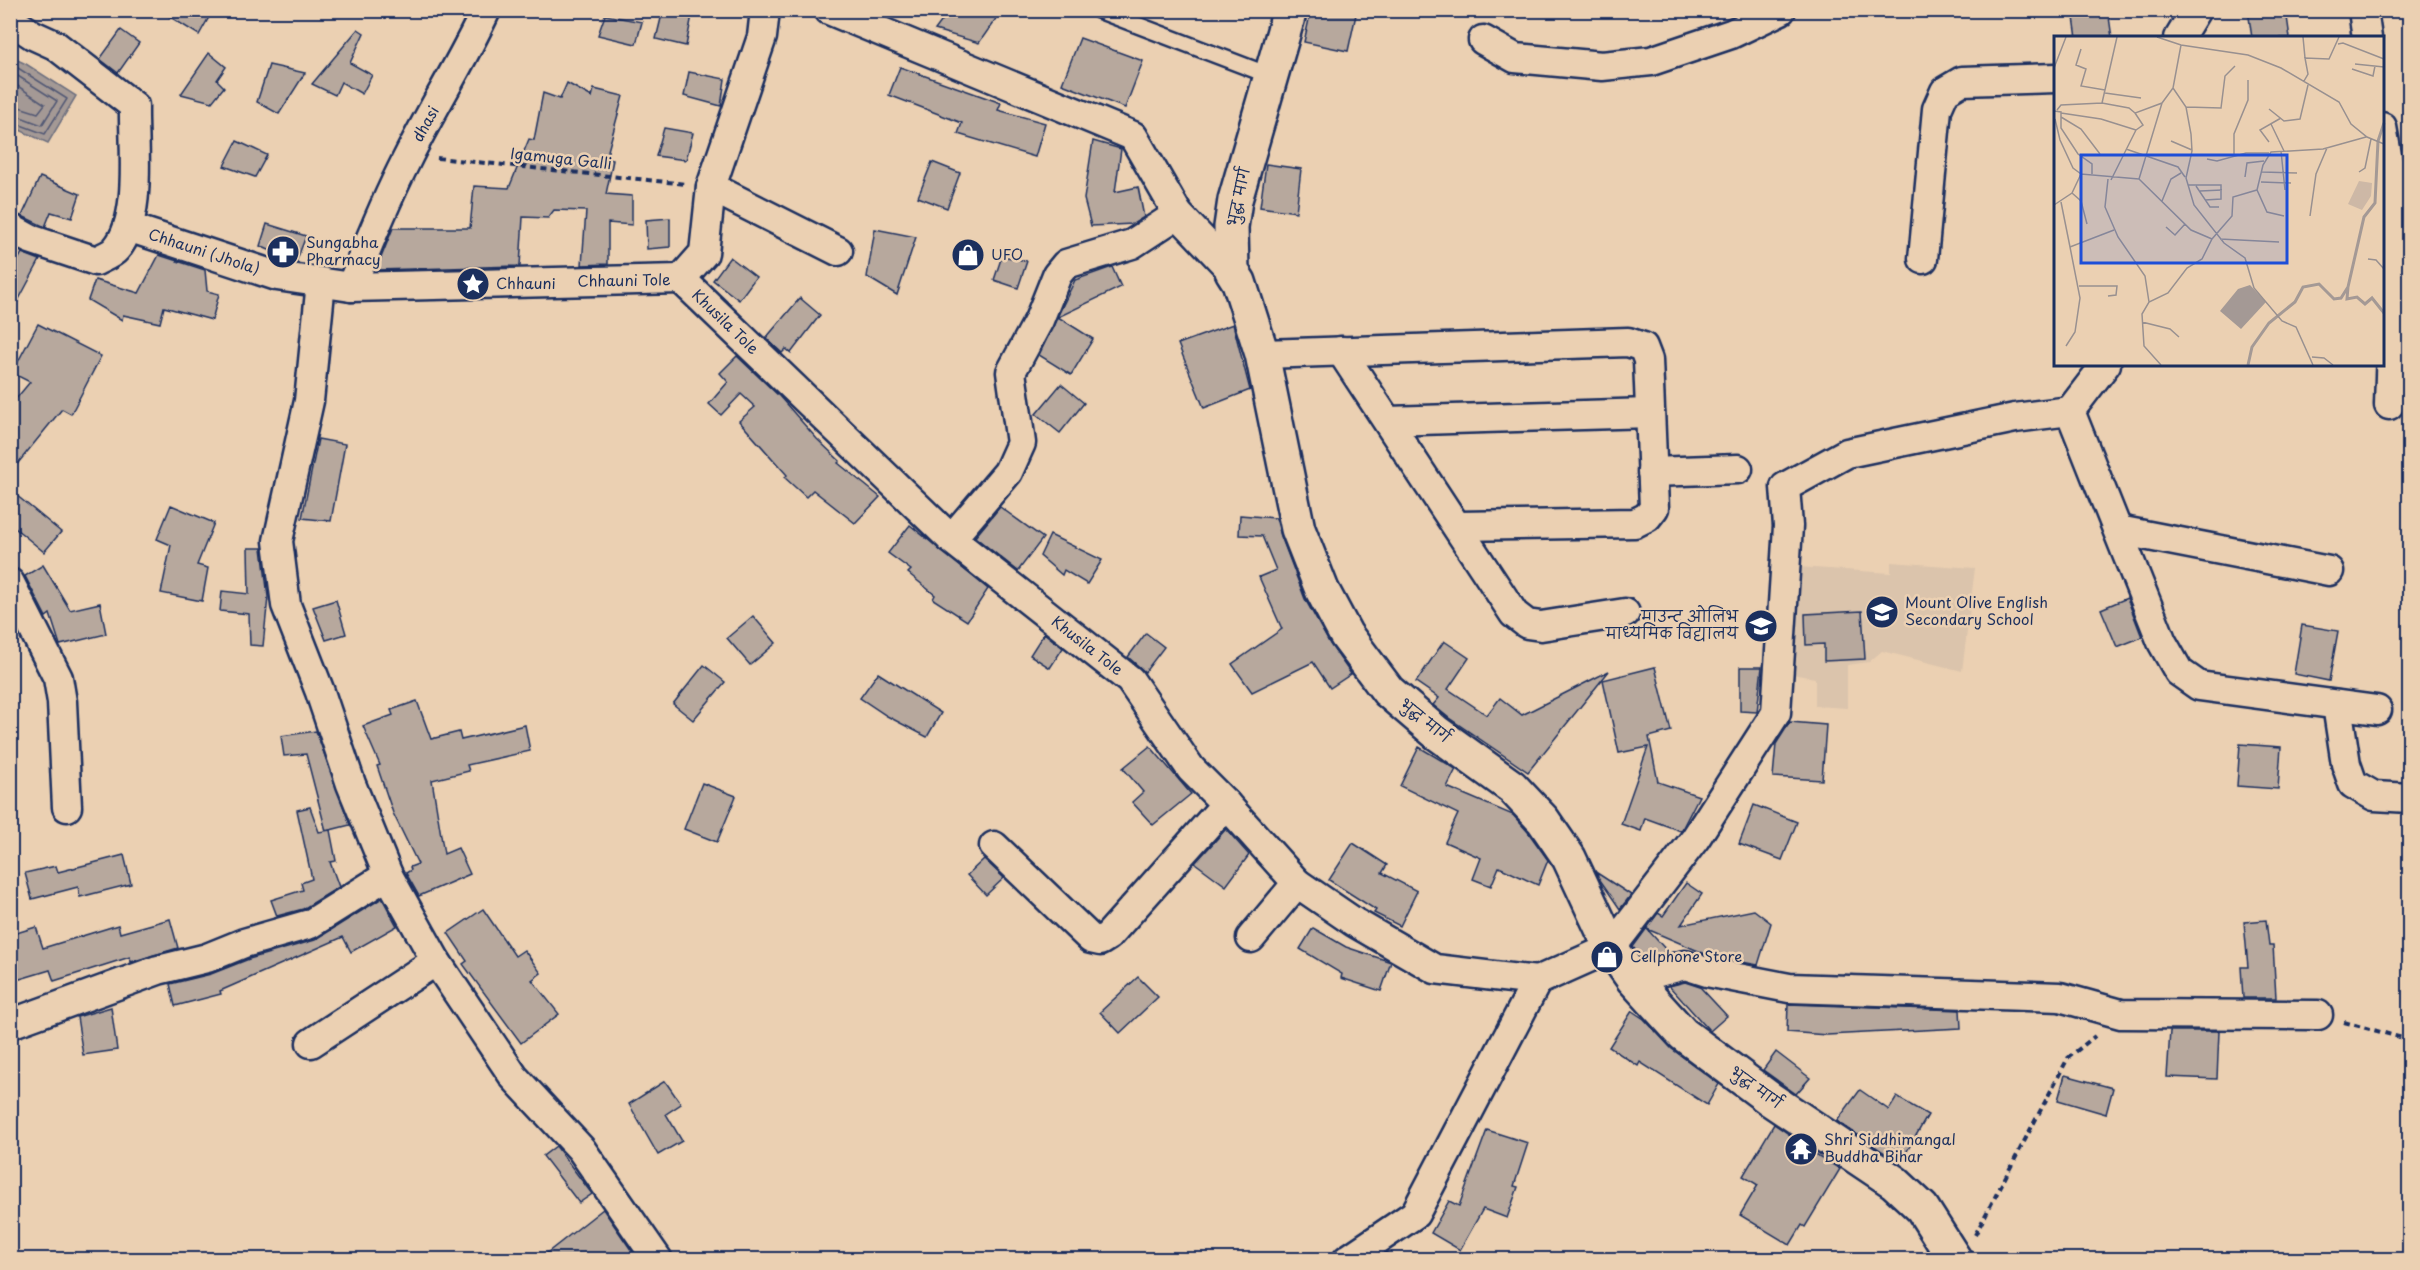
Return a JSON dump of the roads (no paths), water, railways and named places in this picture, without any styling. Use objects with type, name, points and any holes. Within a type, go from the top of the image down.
[{"type":"street","name":"dhasi","points":[[351,287],[369,239],[409,155],[466,53],[486,10]]},
{"type":"street","points":[[681,279],[704,253],[711,187],[762,37],[765,10]]},
{"type":"street","points":[[829,10],[1133,136],[1178,214],[1232,271]]},
{"type":"street","name":"भुद्ध मार्ग","points":[[1290,10],[1235,200],[1231,227],[1232,271],[1239,282],[1262,354],[1298,530],[1322,590],[1347,635],[1388,691],[1437,733],[1512,787],[1543,820],[1569,858],[1611,948],[1633,979],[1683,1034],[1770,1099],[1894,1182],[1964,1250]]},
{"type":"street","points":[[1483,40],[1515,58],[1602,66],[1651,61],[1731,34],[1781,10]]},
{"type":"street","points":[[2180,36],[2196,10]]},
{"type":"street","points":[[2363,10],[2367,36]]},
{"type":"street","points":[[10,228],[30,239],[96,261],[116,250],[128,227],[137,160],[133,133],[134,106],[26,22]]},
{"type":"street","points":[[1923,259],[1937,109],[1945,92],[1962,81],[2054,78]]},
{"type":"street","points":[[2384,138],[2396,206],[2395,322],[2389,405]]},
{"type":"street","points":[[711,187],[838,251]]},
{"type":"street","points":[[951,539],[1008,472],[1021,443],[1011,372],[1039,320],[1057,275],[1066,264],[1132,244],[1178,214]]},
{"type":"street","name":"Chhauni (Jhola)","points":[[128,227],[277,276],[351,287]]},
{"type":"street","name":"Chhauni Tole","points":[[351,287],[681,279]]},
{"type":"street","name":"Khusila Tole","points":[[681,279],[951,539],[1130,680],[1191,769],[1297,882],[1354,922],[1435,969],[1537,981]]},
{"type":"street","points":[[321,282],[309,401],[278,542],[286,605],[320,692],[351,784],[388,875],[436,962],[514,1077],[581,1149],[658,1260]]},
{"type":"street","points":[[1262,354],[1628,342],[1642,347],[1648,360],[1654,508],[1647,517],[1635,523],[1459,526]]},
{"type":"street","points":[[1341,351],[1459,526],[1514,614],[1527,624],[1541,626],[1625,613]]},
{"type":"street","points":[[1347,1260],[1415,1214],[1537,981],[1611,948],[1695,839],[1776,713],[1788,526],[1785,487],[1846,453],[2015,418],[2070,411],[2104,366]]},
{"type":"street","points":[[2070,411],[2162,642],[2179,672],[2199,686],[2377,710]]},
{"type":"street","points":[[1388,421],[1650,413]]},
{"type":"street","points":[[1652,472],[1738,469]]},
{"type":"street","points":[[2118,530],[2330,571]]},
{"type":"street","points":[[10,583],[58,678],[62,702],[67,807]]},
{"type":"street","points":[[2337,705],[2346,764],[2353,784],[2374,796],[2409,798]]},
{"type":"street","points":[[994,846],[1090,939],[1100,941],[1108,936],[1226,804]]},
{"type":"street","points":[[10,1024],[158,970],[207,958],[244,943],[310,924],[388,875]]},
{"type":"street","points":[[1251,938],[1297,882]]},
{"type":"street","points":[[311,1043],[436,962]]},
{"type":"street","points":[[1633,979],[1685,965],[1707,972],[1789,988],[2048,996],[2121,1014],[2318,1016]]},
{"type":"lane","points":[[1098,10],[1271,76]]},
{"type":"water","points":[[11,57],[76,96],[48,143],[11,126]]},
{"type":"place","name":"Sungabha Pharmacy","points":[[283,252]]},
{"type":"place","name":"UFO","points":[[968,255]]},
{"type":"place","name":"Chhauni","points":[[473,284]]},
{"type":"place","name":"Mount Olive English Secondary School","points":[[1882,612]]},
{"type":"place","name":"माउन्ट ओलिभ माध्यमिक विद्यालय","points":[[1761,626]]},
{"type":"place","name":"Cellphone Store","points":[[1607,957]]},
{"type":"place","name":"Shri Siddhimangal Buddha Bihar","points":[[1801,1149]]}]
